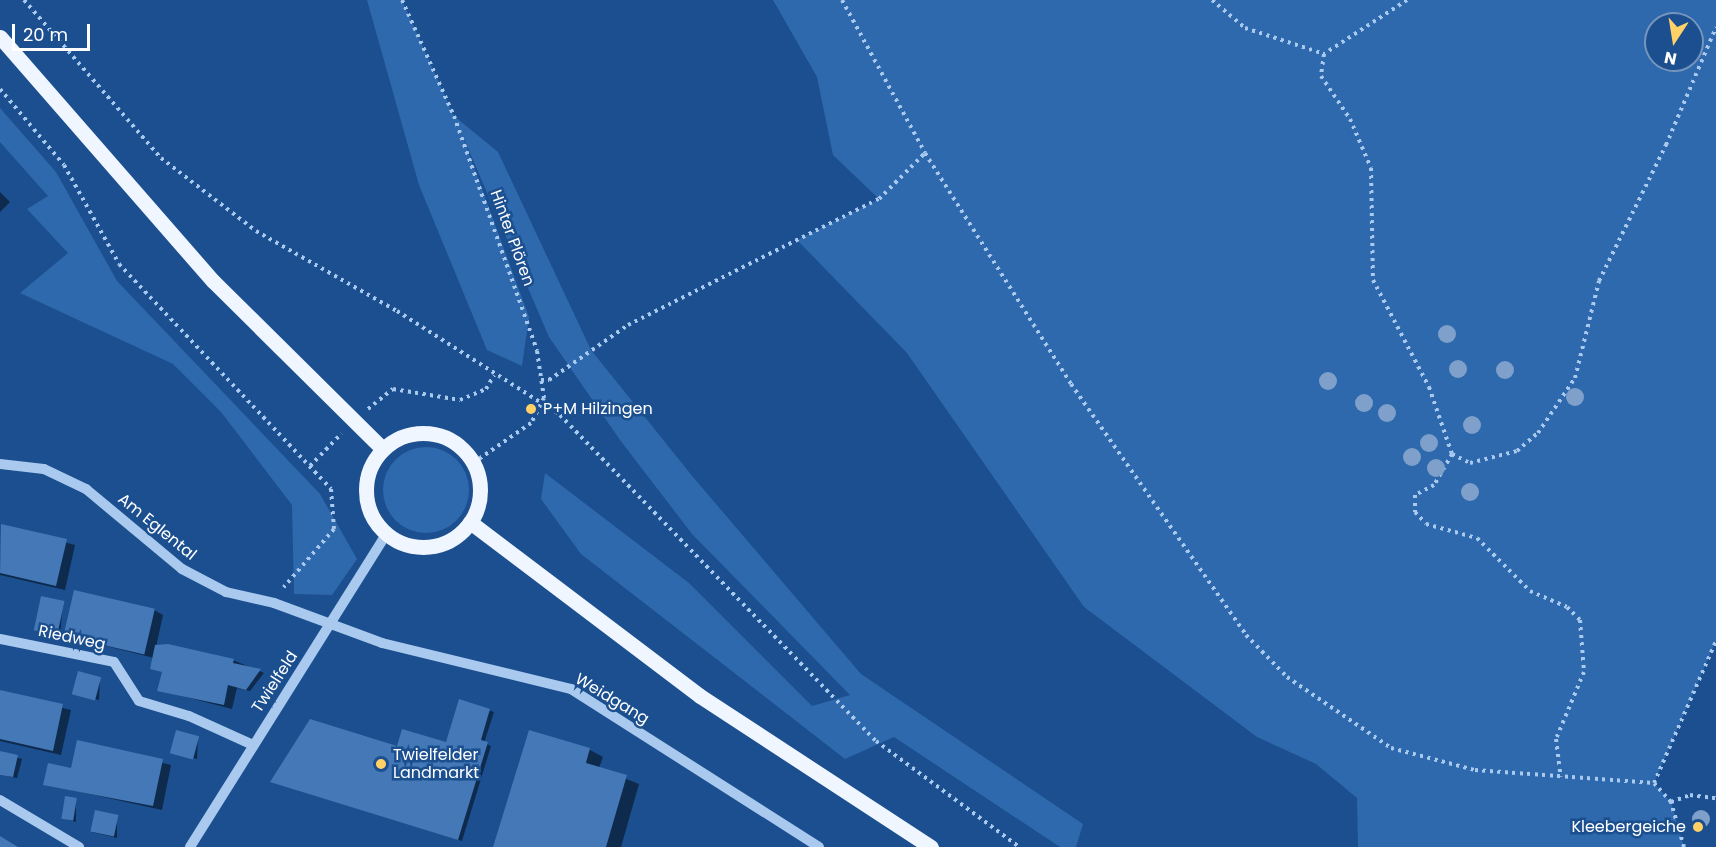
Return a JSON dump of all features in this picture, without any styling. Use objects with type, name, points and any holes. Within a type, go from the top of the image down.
[{"type":"main road","points":[[0,37],[182,247],[383,449]]},
{"type":"main road","points":[[432,434],[463,449],[473,463],[480,493],[471,522],[446,542],[415,547],[386,534],[368,508],[366,492],[370,469],[383,449],[405,436],[432,434]]},
{"type":"main road","points":[[471,522],[700,696],[931,847]]},
{"type":"street","name":"Am Eglental","points":[[0,464],[44,469],[86,489],[183,569],[226,592],[274,603],[330,627]]},
{"type":"street","name":"Twielfeld","points":[[190,847],[330,627],[386,534]]},
{"type":"street","name":"Weidgang","points":[[330,627],[571,689],[819,847]]},
{"type":"street","name":"Riedweg","points":[[0,639],[114,662],[139,701],[189,716],[253,745]]},
{"type":"street","points":[[0,800],[79,847]]},
{"type":"path","points":[[24,0],[161,158],[256,231],[397,311],[560,415],[876,741],[1019,847]]},
{"type":"path","name":"Hinter Plören","points":[[402,0],[454,116],[525,306],[541,380],[541,403]]},
{"type":"path","points":[[842,0],[925,153],[1174,535],[1246,635],[1287,676],[1391,748],[1475,770],[1654,783],[1671,802],[1684,847]]},
{"type":"path","points":[[1212,0],[1245,28],[1324,54]]},
{"type":"path","points":[[1407,0],[1324,54],[1321,76],[1350,119],[1371,168],[1373,280],[1429,387],[1452,454],[1470,463],[1517,451],[1538,433],[1575,378],[1599,281],[1666,145],[1716,27]]},
{"type":"path","points":[[0,89],[64,165],[119,264],[331,489],[334,529],[296,568],[274,603]]},
{"type":"path","points":[[541,380],[549,380],[628,325],[879,199],[925,153]]},
{"type":"path","points":[[310,466],[353,421],[393,389],[460,400],[486,389],[495,375]]},
{"type":"path","points":[[473,463],[505,446],[531,423],[541,403]]},
{"type":"path","points":[[1452,454],[1434,485],[1416,495],[1415,512],[1426,524],[1477,538],[1530,591],[1567,607],[1580,620],[1584,672],[1556,739],[1561,777]]},
{"type":"path","points":[[1654,783],[1716,641]]},
{"type":"path","points":[[1671,802],[1690,795],[1716,798]]},
{"type":"shaded area","points":[[367,0],[402,0],[454,116],[498,152],[591,350],[693,477],[861,674],[1083,824],[1076,847],[1060,847],[894,737],[845,759],[581,554],[541,499],[545,473],[689,583],[812,706],[850,695],[692,534],[620,440],[549,337],[461,132],[529,317],[522,366],[487,350],[419,185]]},
{"type":"shaded area","points":[[773,0],[1716,0],[1716,641],[1654,783],[1671,802],[1684,847],[1358,847],[1357,798],[1316,764],[1257,737],[1084,607],[907,353],[797,240],[879,199],[833,155],[817,77]]},
{"type":"shaded area","points":[[0,108],[56,172],[117,281],[320,494],[357,559],[332,595],[294,594],[292,505],[221,412],[173,364],[20,293],[68,253],[27,209],[48,196],[0,142]]},
{"type":"shaded area","points":[[426,447],[450,454],[462,466],[469,490],[462,514],[450,526],[426,533],[402,526],[390,514],[383,490],[390,466],[402,454]]},
{"type":"building","points":[[1,524],[67,539],[56,586],[0,573]]},
{"type":"building","points":[[74,590],[155,609],[144,654],[63,636]]},
{"type":"building","points":[[41,596],[64,601],[57,635],[34,630]]},
{"type":"building","points":[[168,644],[234,659],[233,663],[261,669],[246,690],[228,685],[224,705],[157,691],[162,672],[150,669],[155,645]]},
{"type":"building","points":[[78,671],[101,677],[95,700],[72,694]]},
{"type":"building","points":[[0,690],[63,704],[53,751],[0,739]]},
{"type":"building","name":"Twielfelder Landmarkt","points":[[459,699],[490,709],[481,740],[488,742],[458,840],[270,782],[310,719],[397,746],[402,729],[446,742]]},
{"type":"building","points":[[176,730],[199,736],[193,759],[170,753]]},
{"type":"building","points":[[529,730],[590,748],[586,763],[627,775],[606,847],[493,847]]},
{"type":"building","points":[[77,740],[163,759],[153,806],[43,785],[48,763],[71,768]]},
{"type":"building","points":[[0,751],[18,755],[13,777],[0,775]]},
{"type":"building","points":[[65,796],[77,798],[73,821],[61,819]]},
{"type":"building","points":[[95,810],[118,815],[114,837],[90,832]]},
{"type":"building","points":[[0,836],[18,847],[0,847]]},
{"type":"place","name":"P+M Hilzingen","points":[[531,409]]},
{"type":"place","name":"Twielfelder Landmarkt","points":[[381,764]]},
{"type":"place","name":"Kleebergeiche","points":[[1698,827]]}]
